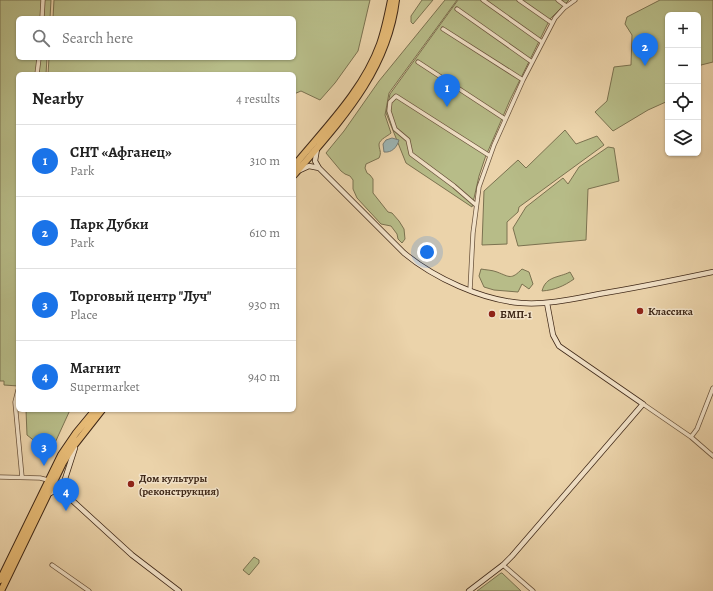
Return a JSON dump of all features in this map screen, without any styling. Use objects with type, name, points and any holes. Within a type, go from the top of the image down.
[{"type":"highway","points":[[296,170],[362,81],[380,45],[388,19],[391,0]]},
{"type":"highway","points":[[296,170],[317,148],[356,99],[373,72],[390,35],[396,0]]},
{"type":"highway","points":[[0,580],[48,480],[68,444],[93,412]]},
{"type":"highway","points":[[1,591],[63,463],[100,412]]},
{"type":"street","points":[[42,16],[43,0]]},
{"type":"street","points":[[483,0],[542,42]]},
{"type":"street","points":[[519,0],[552,23]]},
{"type":"street","points":[[558,0],[566,6]]},
{"type":"street","points":[[470,290],[472,233],[476,205],[479,187],[490,156],[523,80],[552,23],[566,6],[576,0]]},
{"type":"street","points":[[457,9],[532,62]]},
{"type":"street","points":[[443,29],[523,80]]},
{"type":"street","points":[[37,72],[39,60]]},
{"type":"street","points":[[418,62],[506,119]]},
{"type":"street","points":[[476,205],[454,186],[411,154],[408,140],[395,129],[389,111],[390,102],[396,96],[490,156]]},
{"type":"street","points":[[317,148],[315,161],[319,168],[399,248],[412,260],[437,276],[470,290],[509,302],[546,303],[713,272]]},
{"type":"street","points":[[296,171],[309,166],[319,168]]},
{"type":"street","points":[[546,303],[553,335],[559,346],[691,437],[713,456]]},
{"type":"street","points":[[691,437],[697,429],[713,388]]},
{"type":"street","points":[[16,398],[15,402],[22,477]]},
{"type":"street","points":[[469,591],[503,565],[512,556],[643,404]]},
{"type":"street","points":[[63,492],[64,482],[77,442]]},
{"type":"street","points":[[0,477],[40,478],[48,480]]},
{"type":"street","points":[[48,494],[55,491],[63,492],[132,555],[179,591]]},
{"type":"street","points":[[52,565],[89,591]]},
{"type":"street","points":[[503,565],[533,591]]},
{"type":"green space","points":[[0,0],[51,0],[50,16],[16,16],[16,60],[47,60],[46,72],[16,72],[16,386],[4,385],[4,381],[0,381]]},
{"type":"green space","points":[[54,0],[370,0],[358,51],[335,83],[320,100],[301,91],[296,93],[296,72],[48,72],[49,60],[296,60],[296,16],[53,16]]},
{"type":"green space","points":[[422,0],[433,0],[413,24],[411,22],[411,16]]},
{"type":"green space","points":[[445,0],[457,0],[389,93],[385,115],[391,133],[382,139],[379,144],[379,158],[366,164],[365,168],[367,173],[373,179],[373,193],[388,212],[392,213],[399,221],[404,229],[405,239],[402,243],[391,226],[381,224],[357,198],[353,189],[353,180],[350,176],[341,171],[326,153],[344,131],[379,81]]},
{"type":"green space","points":[[458,0],[569,0],[550,19],[510,100],[485,158],[472,207],[406,163],[386,113],[390,94]]},
{"type":"green space","points":[[660,0],[713,0],[713,62],[701,65],[701,12],[665,12],[665,102],[648,110],[613,131],[595,112],[607,101],[614,67],[631,65],[632,35],[625,24],[627,17]]},
{"type":"green space","points":[[565,130],[576,144],[597,136],[604,145],[519,207],[518,212],[507,222],[507,244],[482,245],[484,191],[518,160],[526,168]]},
{"type":"green space","points":[[608,147],[614,148],[619,181],[588,189],[586,240],[518,246],[513,228],[526,207],[563,178],[568,184],[579,167]]},
{"type":"green space","points":[[481,269],[513,276],[522,269],[529,272],[533,284],[529,289],[522,284],[518,292],[494,290],[484,287],[479,276]]},
{"type":"green space","points":[[570,272],[574,279],[567,284],[551,290],[542,291],[549,280]]},
{"type":"green space","points":[[26,412],[69,412],[54,445],[46,450],[27,435]]},
{"type":"green space","points":[[254,557],[259,560],[259,563],[249,575],[243,570]]},
{"type":"green space","points":[[501,573],[521,591],[477,591]]},
{"type":"water","points":[[392,138],[399,140],[397,145],[394,149],[384,152],[383,144],[386,140]]},
{"type":"place","name":"Парк Дубки","points":[[645,66]]},
{"type":"place","name":"СНТ «Афганец»","points":[[447,107]]},
{"type":"place","name":"Классика","points":[[640,311]]},
{"type":"place","name":"БМП-1","points":[[492,314]]},
{"type":"place","name":"Торговый центр \"Луч\"","points":[[44,466]]},
{"type":"place","name":"Дом культуры (реконструкция)","points":[[131,484]]},
{"type":"place","name":"Магнит","points":[[66,511]]}]
